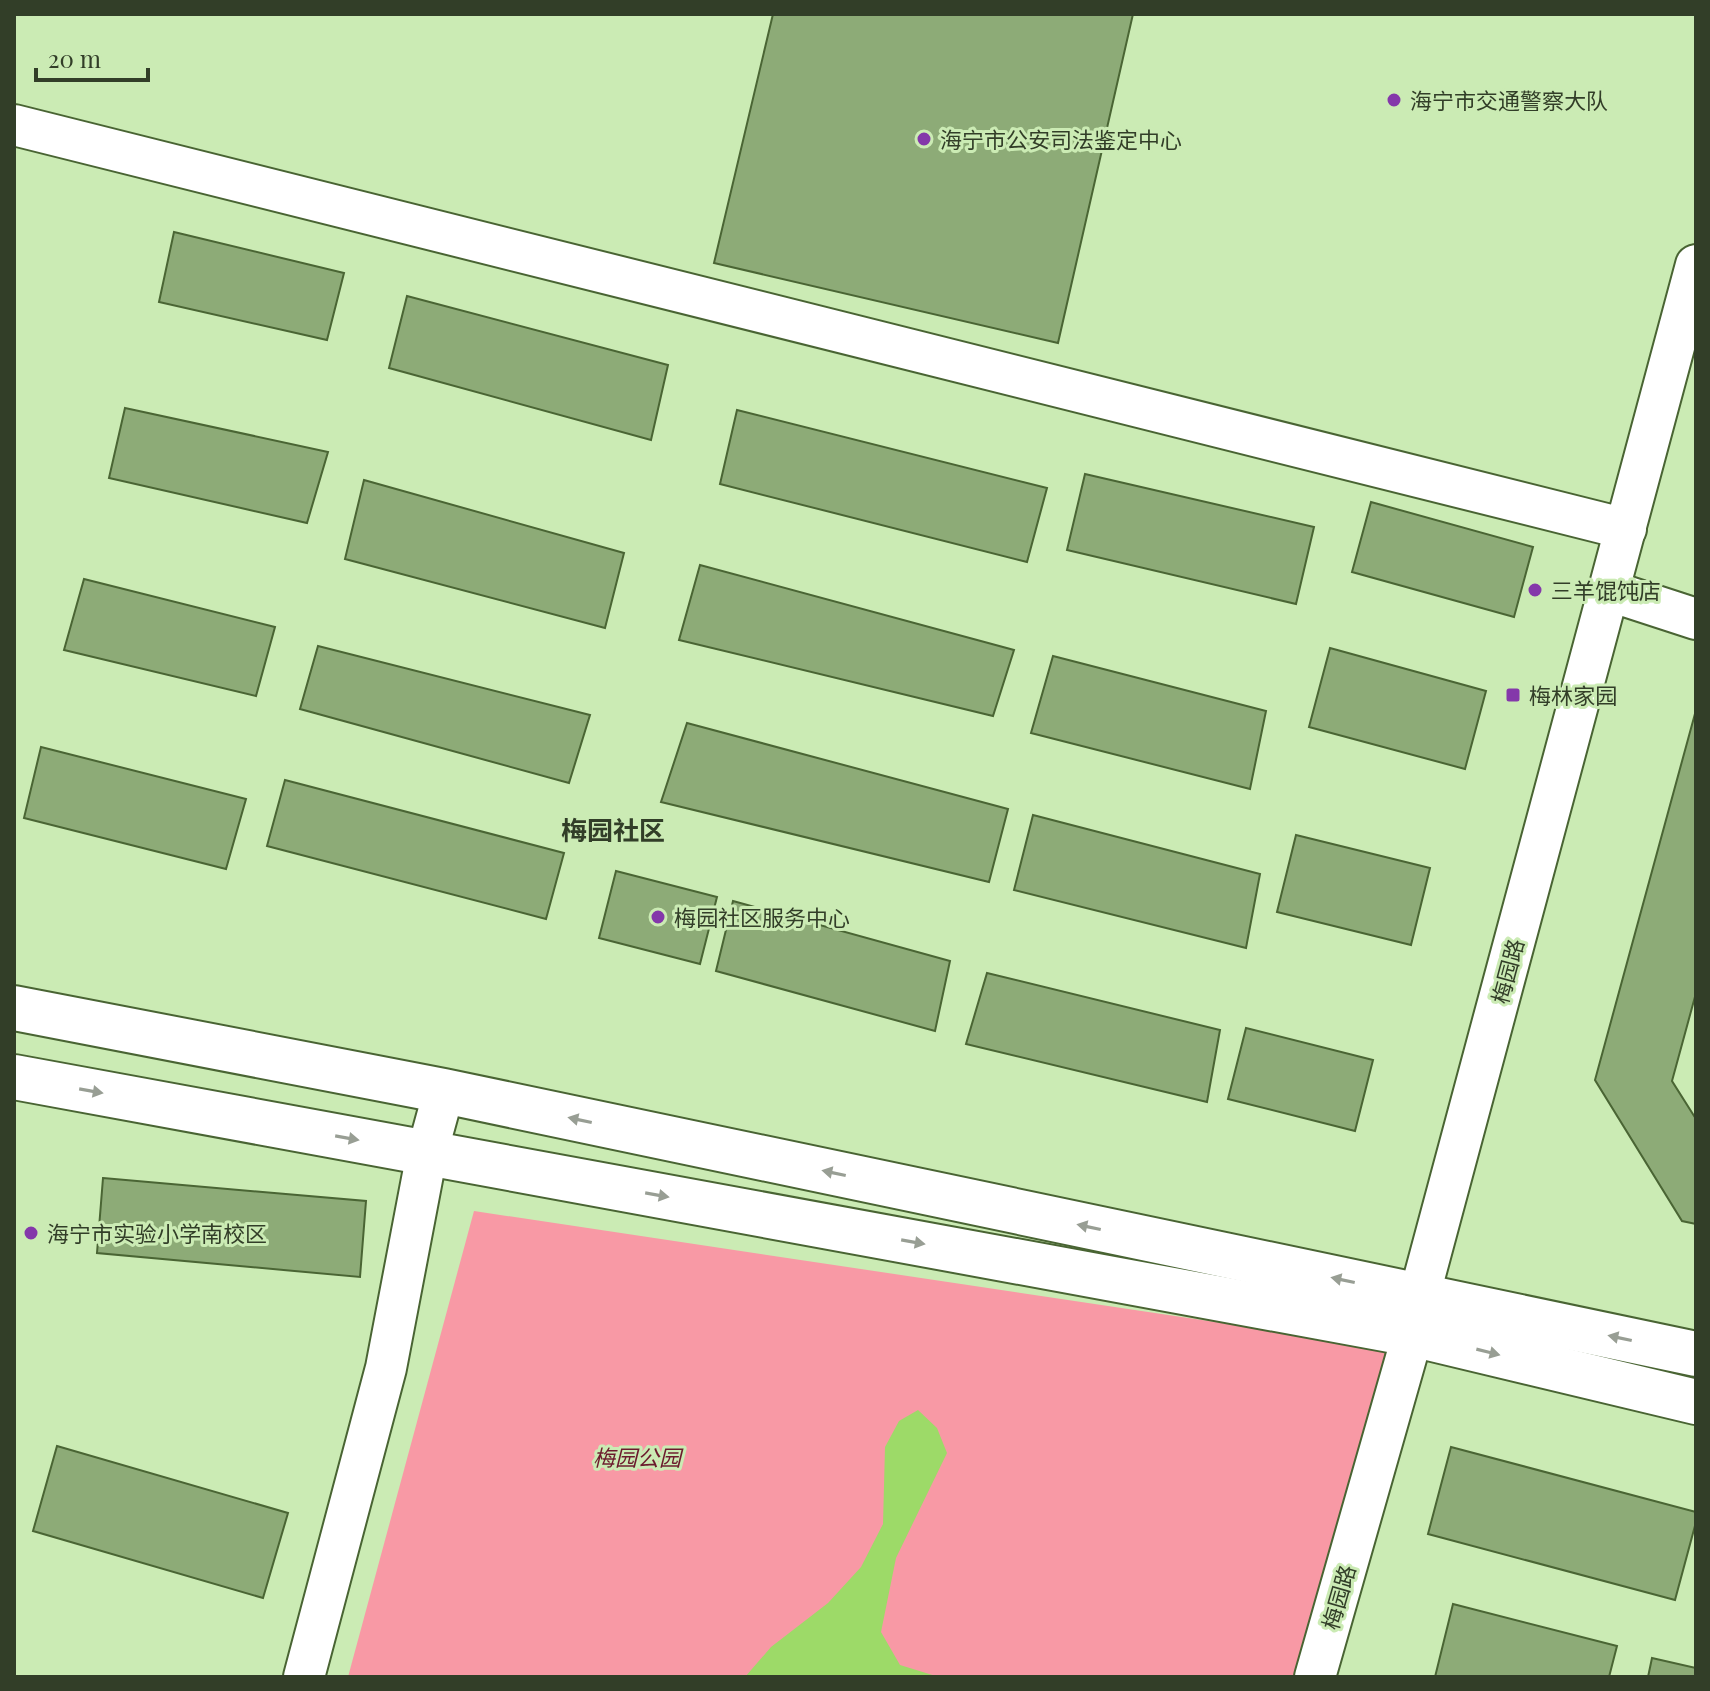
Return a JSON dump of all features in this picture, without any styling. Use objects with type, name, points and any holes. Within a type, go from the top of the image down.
[{"type":"main road","points":[[14,1008],[444,1091],[1416,1315],[1696,1402]]},
{"type":"main road","points":[[14,1077],[427,1153],[1416,1315],[1696,1354]]},
{"type":"street","points":[[14,125],[1626,529]]},
{"type":"street","name":"梅园路","points":[[1315,1677],[1416,1315],[1696,265]]},
{"type":"street","points":[[1610,591],[1696,619]]},
{"type":"street","points":[[304,1677],[386,1368],[427,1153],[444,1091]]},
{"type":"green space","name":"梅园公园","points":[[474,1211],[1408,1351],[1315,1677],[348,1677]]},
{"type":"shaded area","points":[[918,1410],[937,1428],[947,1453],[896,1558],[881,1632],[900,1665],[939,1677],[745,1677],[771,1647],[828,1603],[861,1567],[883,1524],[885,1447],[899,1421]]},
{"type":"building","name":"海宁市公安司法鉴定中心","points":[[773,14],[1133,14],[1058,343],[714,263]]},
{"type":"building","points":[[174,232],[344,273],[327,340],[159,302]]},
{"type":"building","points":[[407,296],[668,365],[651,440],[389,368]]},
{"type":"building","points":[[125,408],[328,452],[307,523],[109,478]]},
{"type":"building","points":[[737,410],[1047,488],[1027,562],[720,484]]},
{"type":"building","points":[[1085,474],[1314,527],[1296,604],[1067,550]]},
{"type":"building","points":[[364,480],[624,553],[605,628],[345,559]]},
{"type":"building","points":[[1371,502],[1533,547],[1514,617],[1352,572]]},
{"type":"building","points":[[700,565],[1014,650],[993,716],[679,640]]},
{"type":"building","points":[[84,579],[275,627],[256,696],[64,650]]},
{"type":"building","points":[[318,646],[590,715],[569,783],[300,709]]},
{"type":"building","points":[[1330,648],[1486,691],[1465,769],[1309,727]]},
{"type":"building","points":[[1053,656],[1266,711],[1250,789],[1031,733]]},
{"type":"building","points":[[1696,710],[1696,993],[1672,1081],[1696,1119],[1696,1224],[1682,1221],[1595,1080]]},
{"type":"building","points":[[687,723],[1008,809],[989,882],[661,802]]},
{"type":"building","points":[[41,747],[246,799],[226,869],[24,818]]},
{"type":"building","points":[[285,780],[564,853],[546,919],[267,846]]},
{"type":"building","points":[[1033,815],[1260,874],[1246,948],[1014,890]]},
{"type":"building","points":[[1296,835],[1430,868],[1411,945],[1277,912]]},
{"type":"building","name":"梅园社区服务中心","points":[[616,871],[717,897],[700,964],[599,938]]},
{"type":"building","points":[[733,901],[950,961],[935,1031],[716,971]]},
{"type":"building","points":[[987,973],[1220,1030],[1207,1102],[966,1044]]},
{"type":"building","points":[[1246,1028],[1373,1060],[1355,1131],[1228,1099]]},
{"type":"building","points":[[103,1178],[366,1201],[360,1277],[97,1253]]},
{"type":"building","points":[[57,1446],[288,1513],[263,1598],[33,1531]]},
{"type":"building","points":[[1451,1447],[1696,1512],[1675,1600],[1428,1534]]},
{"type":"building","points":[[1453,1604],[1617,1646],[1609,1677],[1435,1677]]},
{"type":"building","points":[[1652,1658],[1696,1668],[1696,1677],[1648,1677]]},
{"type":"place","name":"海宁市交通警察大队","points":[[1394,100]]},
{"type":"place","name":"海宁市公安司法鉴定中心","points":[[924,139]]},
{"type":"place","name":"三羊馄饨店","points":[[1535,590]]},
{"type":"place","name":"梅林家园","points":[[1513,695]]},
{"type":"place","name":"梅园社区服务中心","points":[[658,917]]},
{"type":"place","name":"海宁市实验小学南校区","points":[[31,1233]]},
{"type":"district","name":"梅园社区","points":[[613,829]]}]
